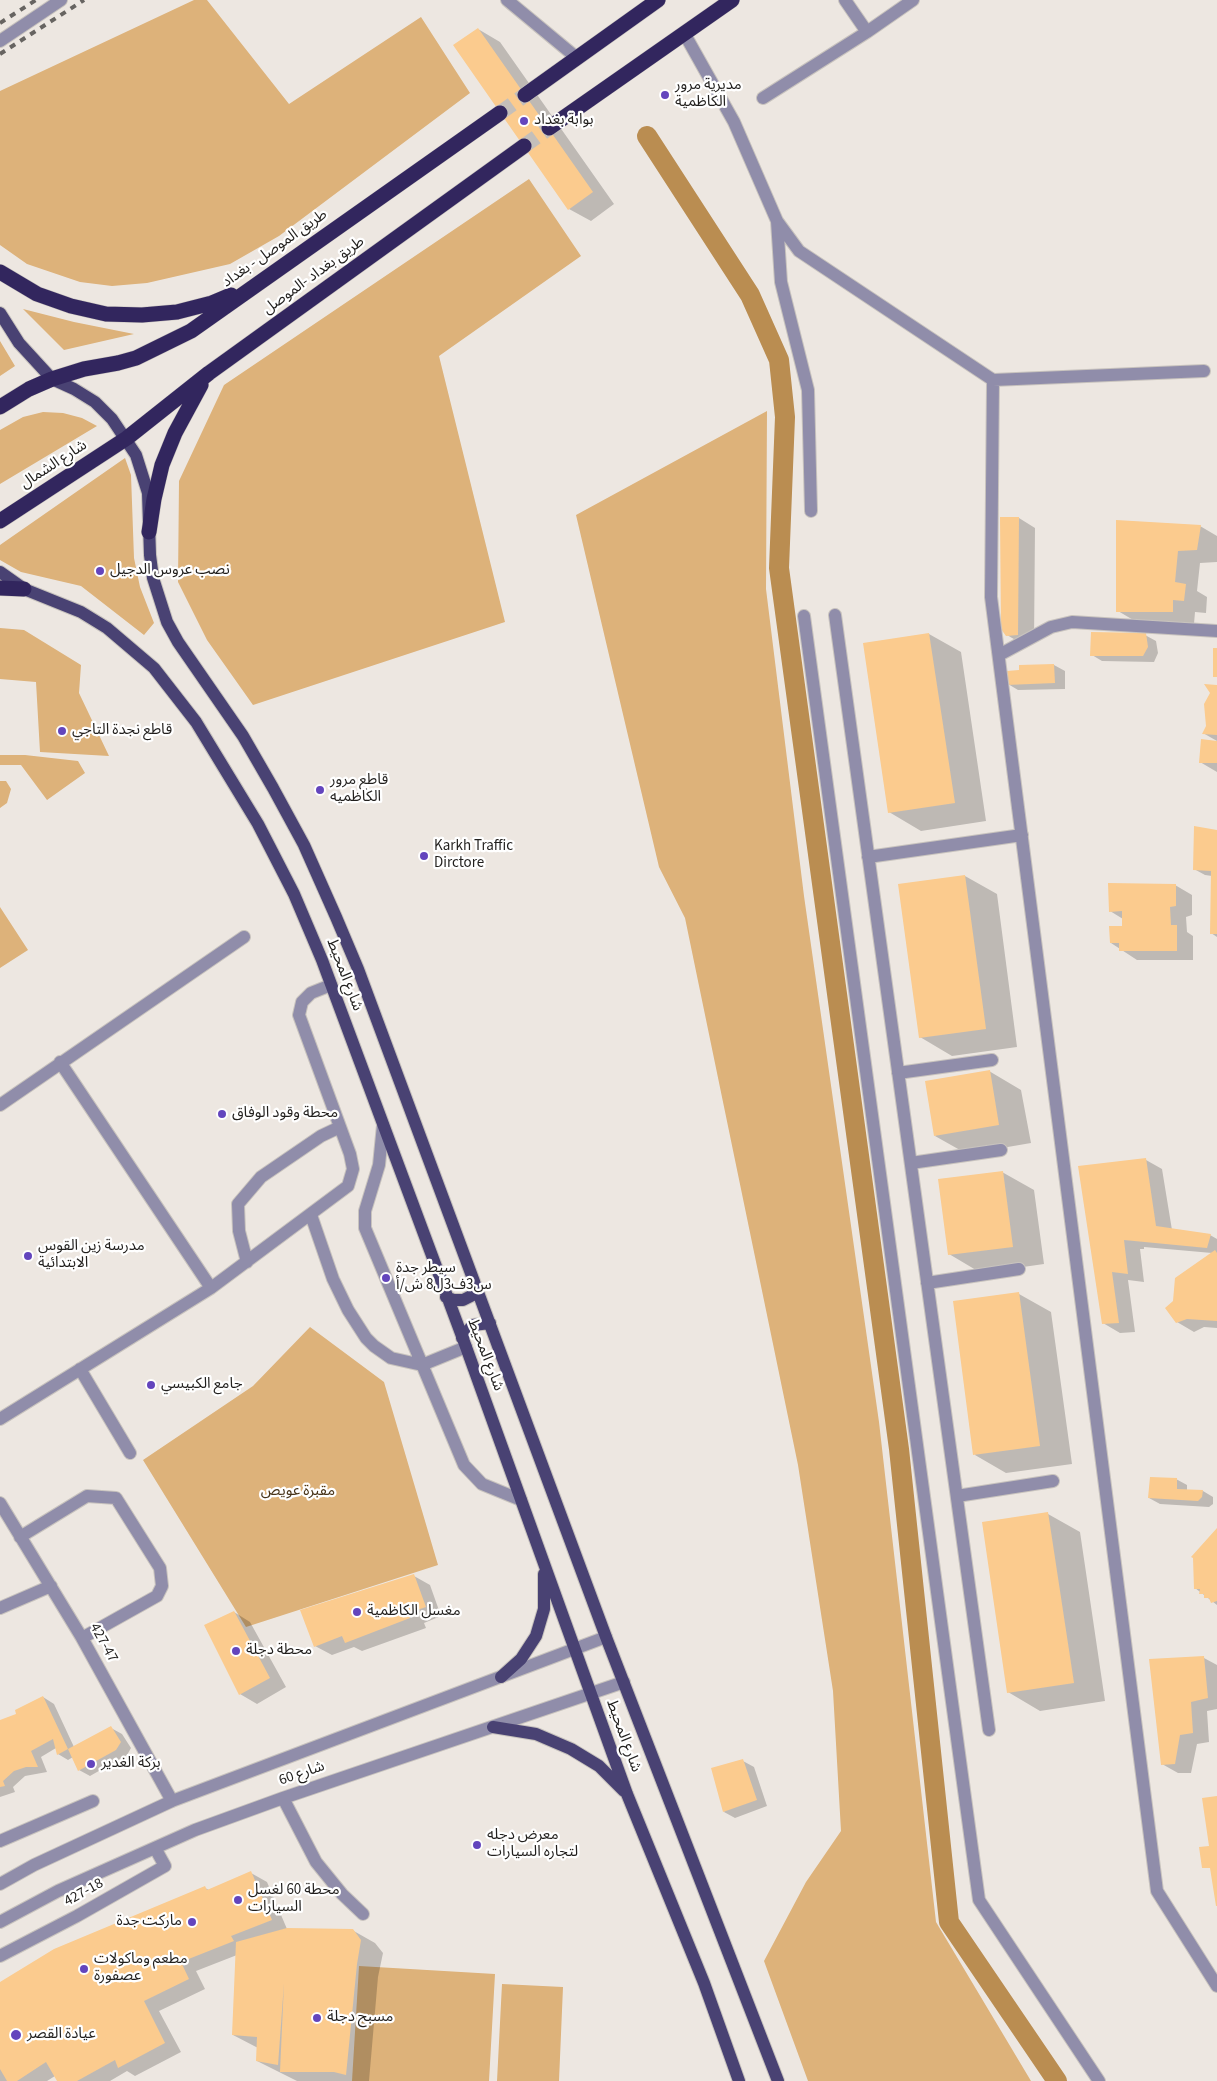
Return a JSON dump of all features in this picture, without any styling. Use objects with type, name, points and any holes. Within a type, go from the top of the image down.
[{"type":"highway","points":[[525,95],[658,0]]},
{"type":"highway","points":[[549,128],[732,0]]},
{"type":"highway","name":"طريق الموصل - بغداد","points":[[52,379],[84,369],[118,364],[153,350],[191,331],[500,113]]},
{"type":"highway","name":"طريق بغداد -الموصل","points":[[127,438],[209,374],[524,146]]},
{"type":"highway","points":[[0,272],[37,294],[71,306],[106,314],[142,315],[178,312],[212,303],[245,289],[276,270]]},
{"type":"highway","points":[[149,532],[154,498],[162,465],[190,402],[209,374]]},
{"type":"highway","points":[[0,407],[30,388],[52,379]]},
{"type":"highway","name":"شارع الشمال","points":[[0,521],[127,438]]},
{"type":"highway","points":[[0,588],[24,589]]},
{"type":"main road","points":[[0,313],[19,343],[52,379]]},
{"type":"main road","name":"شارع المحيط","points":[[52,379],[74,389],[94,402],[112,418],[127,438],[136,455],[148,493],[153,578],[167,622],[178,642],[243,736],[304,845],[333,908],[361,978],[606,1637],[778,2081]]},
{"type":"main road","name":"شارع المحيط","points":[[0,572],[24,589],[81,612],[107,628],[154,668],[196,722],[258,824],[294,894],[331,985],[464,1343],[573,1650],[627,1794],[704,1983],[739,2081]]},
{"type":"main road","points":[[446,1297],[454,1300],[463,1300],[477,1290]]},
{"type":"main road","points":[[464,1343],[473,1325],[490,1323]]},
{"type":"main road","points":[[501,1677],[521,1658],[536,1636],[544,1609],[544,1564]]},
{"type":"main road","points":[[493,1727],[536,1734],[571,1749],[599,1766],[627,1794]]},
{"type":"street","points":[[0,40],[61,0]]},
{"type":"street","points":[[507,0],[577,58]]},
{"type":"street","points":[[845,0],[867,32]]},
{"type":"street","points":[[763,98],[867,32],[913,0]]},
{"type":"street","points":[[684,33],[734,122],[777,222],[799,251],[993,380],[1204,371]]},
{"type":"street","points":[[777,222],[781,282],[808,390],[811,511]]},
{"type":"street","points":[[993,380],[991,597],[1157,1891],[1217,1986]]},
{"type":"street","points":[[835,615],[989,1730]]},
{"type":"street","points":[[804,616],[980,1900],[1099,2081]]},
{"type":"street","points":[[999,655],[1051,627],[1072,622],[1217,631]]},
{"type":"street","points":[[868,857],[1022,835]]},
{"type":"street","points":[[0,1105],[244,937]]},
{"type":"street","points":[[0,1419],[211,1288],[342,1191],[351,1178],[352,1161],[299,1015],[302,1002],[310,993],[331,985]]},
{"type":"street","points":[[898,1073],[992,1060]]},
{"type":"street","points":[[60,1062],[211,1288]]},
{"type":"street","points":[[383,1125],[379,1165],[365,1211],[365,1228],[460,1457],[469,1473],[482,1484],[521,1500]]},
{"type":"street","points":[[247,1262],[239,1231],[238,1204],[261,1177],[321,1136],[340,1127]]},
{"type":"street","points":[[911,1163],[1001,1150]]},
{"type":"street","points":[[311,1215],[333,1279],[366,1338],[391,1358],[422,1365],[464,1343]]},
{"type":"street","points":[[927,1283],[1019,1268]]},
{"type":"street","points":[[80,1369],[130,1453]]},
{"type":"street","points":[[957,1496],[1053,1481]]},
{"type":"street","points":[[20,1536],[87,1496],[116,1498],[160,1568],[162,1586],[157,1596],[82,1638]]},
{"type":"street","name":"427-47","points":[[0,1503],[82,1638],[172,1802]]},
{"type":"street","points":[[0,1608],[51,1586]]},
{"type":"street","name":"شارع 60","points":[[0,1884],[34,1865],[172,1802],[606,1637]]},
{"type":"street","name":"شارع 60","points":[[0,1922],[58,1892],[195,1830],[283,1798],[624,1682]]},
{"type":"street","points":[[283,1798],[316,1862],[342,1894],[363,1914]]},
{"type":"street","points":[[0,1841],[93,1801]]},
{"type":"street","name":"427-18","points":[[0,1956],[78,1916],[165,1866],[155,1848]]},
{"type":"green space","points":[[194,0],[207,0],[289,104],[421,17],[470,93],[279,236],[230,264],[147,283],[112,286],[80,282],[27,264],[0,245],[0,91]]},
{"type":"green space","points":[[529,179],[581,256],[439,356],[505,622],[253,705],[207,640],[178,582],[179,481],[224,385]]},
{"type":"green space","points":[[23,309],[74,322],[134,334],[64,350]]},
{"type":"green space","points":[[0,341],[15,366],[0,376]]},
{"type":"green space","points":[[767,411],[766,589],[804,896],[879,1422],[936,1922],[1031,2081],[808,2081],[764,1961],[806,1882],[841,1831],[833,1691],[798,1465],[685,918],[659,867],[576,515]]},
{"type":"green space","points":[[43,412],[63,413],[82,418],[97,426],[0,484],[0,430],[23,417]]},
{"type":"green space","points":[[125,458],[131,475],[134,558],[140,587],[154,623],[144,635],[81,586],[21,572],[0,560],[0,545]]},
{"type":"green space","points":[[0,628],[24,630],[81,665],[79,693],[109,756],[40,752],[36,682],[0,679]]},
{"type":"green space","points":[[0,755],[25,755],[78,761],[85,773],[47,800],[21,765],[0,765]]},
{"type":"green space","points":[[0,781],[6,781],[11,789],[7,803],[0,808]]},
{"type":"green space","points":[[0,907],[28,950],[0,968]]},
{"type":"green space","name":"مقبرة عويص","points":[[310,1327],[384,1382],[438,1565],[246,1627],[143,1460],[253,1386]]},
{"type":"green space","points":[[359,1966],[495,1974],[489,2081],[352,2081]]},
{"type":"green space","points":[[502,1984],[563,1987],[559,2081],[497,2081]]},
{"type":"building","name":"بوابة بغداد","points":[[478,28],[593,192],[568,210],[453,45]]},
{"type":"building","points":[[1000,517],[1019,517],[1018,635],[1006,636],[1001,629]]},
{"type":"building","points":[[1116,520],[1201,525],[1197,550],[1178,551],[1175,582],[1186,584],[1184,601],[1173,600],[1173,612],[1116,612]]},
{"type":"building","points":[[1091,632],[1146,633],[1148,647],[1143,656],[1090,656]]},
{"type":"building","points":[[929,633],[955,803],[888,813],[863,643]]},
{"type":"building","points":[[1213,648],[1217,648],[1217,677],[1213,677]]},
{"type":"building","points":[[1054,664],[1055,683],[1006,685],[1007,671],[1019,670],[1019,665]]},
{"type":"building","points":[[1204,684],[1217,685],[1217,735],[1202,734],[1206,726],[1204,704],[1210,693]]},
{"type":"building","points":[[1201,739],[1217,741],[1217,763],[1199,763]]},
{"type":"building","points":[[1194,826],[1217,830],[1217,934],[1210,934],[1211,871],[1193,870]]},
{"type":"building","points":[[965,875],[986,1029],[919,1038],[898,884]]},
{"type":"building","points":[[1108,883],[1176,884],[1176,906],[1170,907],[1171,925],[1177,925],[1177,951],[1119,951],[1119,943],[1110,943],[1109,926],[1122,926],[1122,911],[1109,912]]},
{"type":"building","points":[[990,1070],[999,1125],[934,1136],[925,1081]]},
{"type":"building","points":[[1146,1158],[1156,1226],[1211,1234],[1207,1248],[1124,1240],[1128,1274],[1112,1272],[1119,1323],[1102,1324],[1078,1166]]},
{"type":"building","points":[[1003,1171],[1013,1247],[948,1255],[938,1179]]},
{"type":"building","points":[[1215,1250],[1217,1253],[1217,1321],[1187,1319],[1176,1323],[1165,1308],[1173,1301],[1175,1278]]},
{"type":"building","points":[[1019,1292],[1040,1446],[973,1455],[953,1301]]},
{"type":"building","points":[[1150,1477],[1177,1478],[1177,1489],[1203,1490],[1202,1497],[1198,1501],[1148,1498]]},
{"type":"building","points":[[1048,1512],[1074,1683],[1007,1693],[982,1522]]},
{"type":"building","points":[[1217,1528],[1217,1601],[1211,1603],[1209,1598],[1204,1598],[1204,1594],[1199,1594],[1200,1589],[1194,1589],[1193,1558],[1191,1557]]},
{"type":"building","name":"مغسل الكاظمية","points":[[414,1574],[426,1607],[408,1613],[410,1618],[345,1643],[342,1636],[314,1647],[300,1610]]},
{"type":"building","name":"محطة دجلة","points":[[234,1611],[270,1678],[239,1695],[204,1625]]},
{"type":"building","points":[[1204,1656],[1208,1698],[1191,1702],[1193,1733],[1180,1735],[1175,1764],[1161,1765],[1149,1659]]},
{"type":"building","points":[[43,1696],[68,1749],[57,1755],[53,1739],[31,1751],[38,1767],[26,1767],[14,1771],[3,1781],[5,1786],[0,1787],[0,1720],[16,1714],[15,1710]]},
{"type":"building","points":[[111,1726],[121,1742],[116,1750],[78,1771],[68,1749]]},
{"type":"building","points":[[743,1759],[757,1800],[723,1812],[711,1768]]},
{"type":"building","points":[[1217,1796],[1216,1906],[1210,1868],[1202,1868],[1199,1847],[1209,1846],[1202,1798]]},
{"type":"building","points":[[251,1871],[272,1920],[231,1936],[234,1941],[181,1962],[189,1979],[144,2001],[165,2043],[118,2068],[115,2060],[77,2081],[57,2081],[46,2062],[17,2081],[7,2081],[0,2069],[0,1982],[54,1949],[205,1886],[207,1890]]},
{"type":"building","name":"مسبح دجلة","points":[[287,1928],[353,1929],[361,1940],[346,2075],[334,2072],[280,2072],[284,1983],[278,2065],[256,2061],[257,2037],[232,2035],[236,1942]]},
{"type":"waterway","points":[[647,136],[750,295],[779,360],[785,417],[779,568],[899,1449],[949,1922],[1057,2081]]},
{"type":"tunnel","points":[[500,113],[525,95]]},
{"type":"tunnel","points":[[524,146],[549,128]]},
{"type":"railway","points":[[0,23],[36,0]]},
{"type":"railway","points":[[0,54],[84,0]]},
{"type":"place","name":"مديرية مرور الكاظمية","points":[[665,95]]},
{"type":"place","name":"بوابة بغداد","points":[[524,121]]},
{"type":"place","name":"نصب عروس الدجيل","points":[[100,571]]},
{"type":"place","name":"قاطع نجدة التاجي","points":[[62,731]]},
{"type":"place","name":"قاطع مرور الكاظميه","points":[[320,790]]},
{"type":"place","name":"Karkh Traffic Dirctore","points":[[424,856]]},
{"type":"place","name":"محطة وقود الوفاق","points":[[222,1114]]},
{"type":"place","name":"مدرسة زين القوس الابتدائية","points":[[28,1256]]},
{"type":"place","name":"سيطر جدة س3ف3ل8 ش/أ","points":[[386,1278]]},
{"type":"place","name":"جامع الكبيسي","points":[[151,1385]]},
{"type":"place","name":"مغسل الكاظمية","points":[[357,1612]]},
{"type":"place","name":"محطة دجلة","points":[[236,1651]]},
{"type":"place","name":"بركة الغدير","points":[[91,1764]]},
{"type":"place","name":"معرض دجله لتجاره السيارات","points":[[477,1845]]},
{"type":"place","name":"محطة 60 لغسل السيارات","points":[[238,1900]]},
{"type":"place","name":"ماركت جدة","points":[[192,1922]]},
{"type":"place","name":"مطعم وماكولات عصفورة","points":[[84,1969]]},
{"type":"place","name":"مسبح دجلة","points":[[317,2018]]},
{"type":"place","name":"عيادة القصر","points":[[16,2035]]}]
